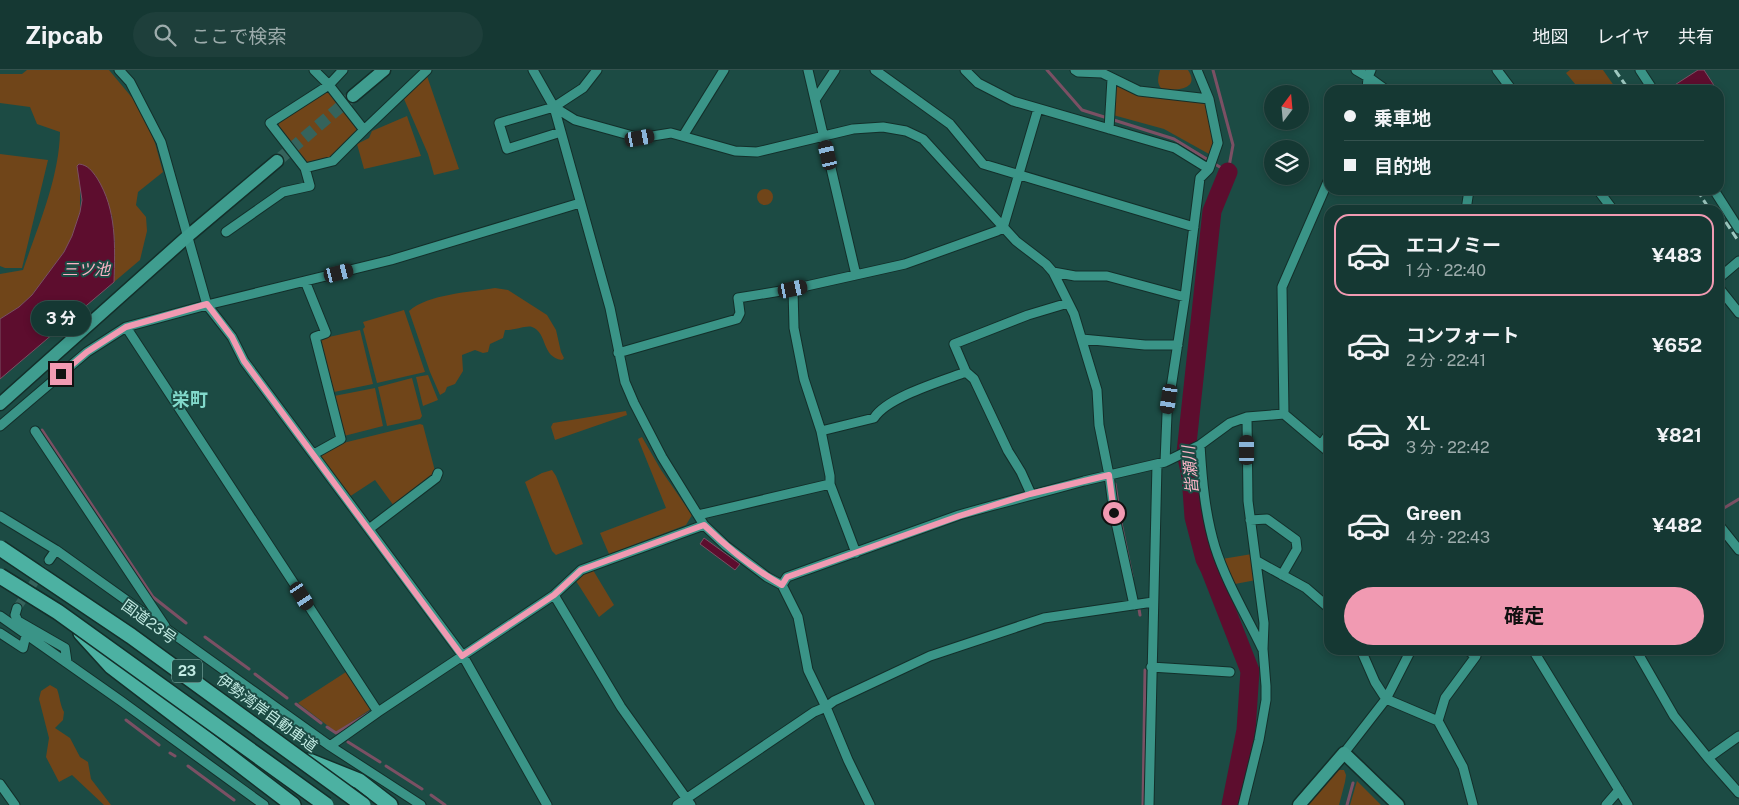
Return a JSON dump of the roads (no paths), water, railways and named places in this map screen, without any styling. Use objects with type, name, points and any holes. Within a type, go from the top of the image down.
[{"type":"highway","name":"国道23号","points":[[0,544],[127,627],[369,805]]},
{"type":"highway","name":"伊勢湾岸自動車道","points":[[0,548],[131,636],[363,805]]},
{"type":"highway","points":[[0,576],[58,612],[326,805]]},
{"type":"highway","name":"23","points":[[0,580],[138,672],[320,805]]},
{"type":"highway","name":"23","points":[[79,631],[112,666],[293,805]]},
{"type":"highway","name":"23","points":[[309,761],[358,781],[390,805]]},
{"type":"street","points":[[119,70],[130,82],[161,142],[207,304],[232,337],[244,361],[462,656],[547,805]]},
{"type":"street","points":[[314,70],[364,130]]},
{"type":"street","points":[[226,232],[283,192],[310,186],[305,168],[270,123],[329,86],[343,70]]},
{"type":"street","points":[[353,96],[384,70]]},
{"type":"street","points":[[305,168],[333,161],[427,70]]},
{"type":"street","points":[[533,70],[554,107],[610,308],[625,382],[634,403],[662,457],[704,525],[726,546],[767,577],[782,585],[798,617],[808,670],[870,805]]},
{"type":"street","points":[[561,132],[507,149],[499,123],[554,107],[583,88],[597,70]]},
{"type":"street","points":[[683,136],[724,70]]},
{"type":"street","points":[[808,70],[856,275]]},
{"type":"street","points":[[815,100],[835,70]]},
{"type":"street","points":[[875,70],[950,124],[983,164],[1194,226]]},
{"type":"street","points":[[965,70],[978,83],[1013,101],[1109,127],[1174,148],[1209,169]]},
{"type":"street","points":[[1075,70],[1078,72],[1102,72],[1112,79],[1139,91],[1209,99]]},
{"type":"street","points":[[1149,805],[1153,602],[1161,463],[1200,178],[1209,169],[1218,143],[1209,99],[1197,70]]},
{"type":"street","points":[[1356,70],[1370,73],[1381,85]]},
{"type":"street","points":[[1497,70],[1508,85]]},
{"type":"street","points":[[1640,70],[1650,85]]},
{"type":"street","points":[[1109,127],[1112,79]]},
{"type":"street","points":[[554,107],[575,120],[640,138],[672,133],[735,151],[757,152],[853,129],[883,127],[923,138],[1003,228],[1016,241],[1046,264],[1053,272],[1068,303],[1082,339],[1097,390],[1099,425],[1114,513],[1134,605]]},
{"type":"street","points":[[1003,228],[1038,109]]},
{"type":"street","points":[[0,404],[188,236],[277,161]]},
{"type":"street","points":[[1284,414],[1282,287],[1324,190]]},
{"type":"street","points":[[0,426],[87,352],[126,327],[207,304],[391,260],[580,203]]},
{"type":"street","points":[[1724,206],[1739,229]]},
{"type":"street","points":[[618,353],[737,319],[740,313],[738,298],[793,289],[905,264],[1003,228]]},
{"type":"street","points":[[1724,274],[1739,261]]},
{"type":"street","points":[[1053,272],[1076,276],[1106,276],[1185,297]]},
{"type":"street","points":[[305,281],[326,333],[315,337],[341,438],[314,454]]},
{"type":"street","points":[[793,289],[794,328],[804,379],[820,432],[830,476],[830,484],[856,553]]},
{"type":"street","points":[[1724,294],[1739,313]]},
{"type":"street","points":[[1030,494],[974,379],[966,372],[954,344],[1028,315],[1068,303]]},
{"type":"street","points":[[126,327],[378,712]]},
{"type":"street","points":[[1082,339],[1178,345]]},
{"type":"street","points":[[820,432],[874,418],[878,410],[904,396],[966,372]]},
{"type":"street","points":[[782,585],[787,577],[959,516],[1030,494],[1161,463],[1200,445],[1230,424],[1247,417],[1284,414],[1324,448]]},
{"type":"street","points":[[1243,805],[1259,740],[1266,700],[1263,649],[1264,623],[1248,501],[1247,417]]},
{"type":"street","points":[[35,430],[167,630]]},
{"type":"street","points":[[1321,445],[1324,441]]},
{"type":"street","points":[[1200,445],[1206,505],[1216,548],[1225,571],[1263,649]]},
{"type":"street","points":[[369,529],[436,478],[438,473]]},
{"type":"street","points":[[698,516],[830,484]]},
{"type":"street","points":[[0,516],[56,550],[330,746],[421,805]]},
{"type":"street","points":[[1250,520],[1267,519],[1296,540],[1297,548],[1282,575]]},
{"type":"street","points":[[330,746],[554,595],[581,570],[704,525]]},
{"type":"street","points":[[1724,531],[1739,550]]},
{"type":"street","points":[[49,560],[56,550]]},
{"type":"street","points":[[1257,561],[1306,588],[1324,604]]},
{"type":"street","points":[[554,595],[621,707],[689,802]]},
{"type":"street","points":[[677,805],[689,802],[814,712],[930,656],[1044,618],[1153,602]]},
{"type":"street","points":[[17,608],[15,615],[18,621],[65,648],[66,662]]},
{"type":"street","points":[[0,616],[264,805]]},
{"type":"street","points":[[0,633],[23,648],[26,635]]},
{"type":"street","points":[[1363,655],[1375,682],[1386,699],[1438,721],[1463,767],[1473,805]]},
{"type":"street","points":[[1299,805],[1344,753],[1386,699],[1408,655]]},
{"type":"street","points":[[1438,721],[1445,698],[1476,656],[1474,655]]},
{"type":"street","points":[[1537,655],[1628,805]]},
{"type":"street","points":[[1639,655],[1674,716],[1739,793]]},
{"type":"street","points":[[1152,667],[1230,672]]},
{"type":"street","points":[[1708,758],[1739,736]]},
{"type":"street","points":[[1344,753],[1398,805]]},
{"type":"street","points":[[0,784],[15,805]]},
{"type":"street","points":[[1606,805],[1619,790]]},
{"type":"water","points":[[1698,70],[1704,70],[1714,85],[1675,85]]},
{"type":"water","name":"三ツ池","points":[[79,164],[87,167],[97,178],[104,190],[108,203],[113,228],[114,282],[0,379],[0,319],[19,307],[32,295],[64,252],[80,212],[82,200],[77,166]]},
{"type":"water","points":[[704,538],[740,564],[735,570],[700,544]]},
{"type":"waterway","points":[[1047,70],[1082,110],[1174,139],[1228,172],[1233,145],[1213,70]]},
{"type":"waterway","name":"皆瀬川","points":[[1228,172],[1212,211],[1186,453],[1191,476],[1194,517],[1205,559],[1250,671],[1246,730],[1231,805]]},
{"type":"waterway","points":[[42,430],[153,597],[186,623]]},
{"type":"waterway","points":[[1115,484],[1132,576]]},
{"type":"waterway","points":[[1724,508],[1739,499]]},
{"type":"waterway","points":[[1139,609],[1140,615]]},
{"type":"waterway","points":[[205,637],[249,669]]},
{"type":"waterway","points":[[1143,805],[1145,670]]},
{"type":"waterway","points":[[255,674],[287,698]]},
{"type":"waterway","points":[[296,704],[321,723]]},
{"type":"waterway","points":[[327,727],[336,733],[369,713]]},
{"type":"waterway","points":[[126,720],[159,745]]},
{"type":"waterway","points":[[348,742],[380,762]]},
{"type":"waterway","points":[[170,753],[175,756]]},
{"type":"waterway","points":[[188,766],[234,800]]},
{"type":"waterway","points":[[386,766],[422,789]]},
{"type":"waterway","points":[[1347,805],[1353,783]]},
{"type":"waterway","points":[[431,795],[445,805]]},
{"type":"tunnel","points":[[277,161],[353,96]]},
{"type":"tunnel","points":[[17,608],[49,560]]},
{"type":"railway","points":[[1615,70],[1626,85]]},
{"type":"railway","points":[[1700,195],[1707,205]]},
{"type":"railway","points":[[1724,220],[1739,242]]},
{"type":"district","name":"栄町","points":[[190,400]]}]
